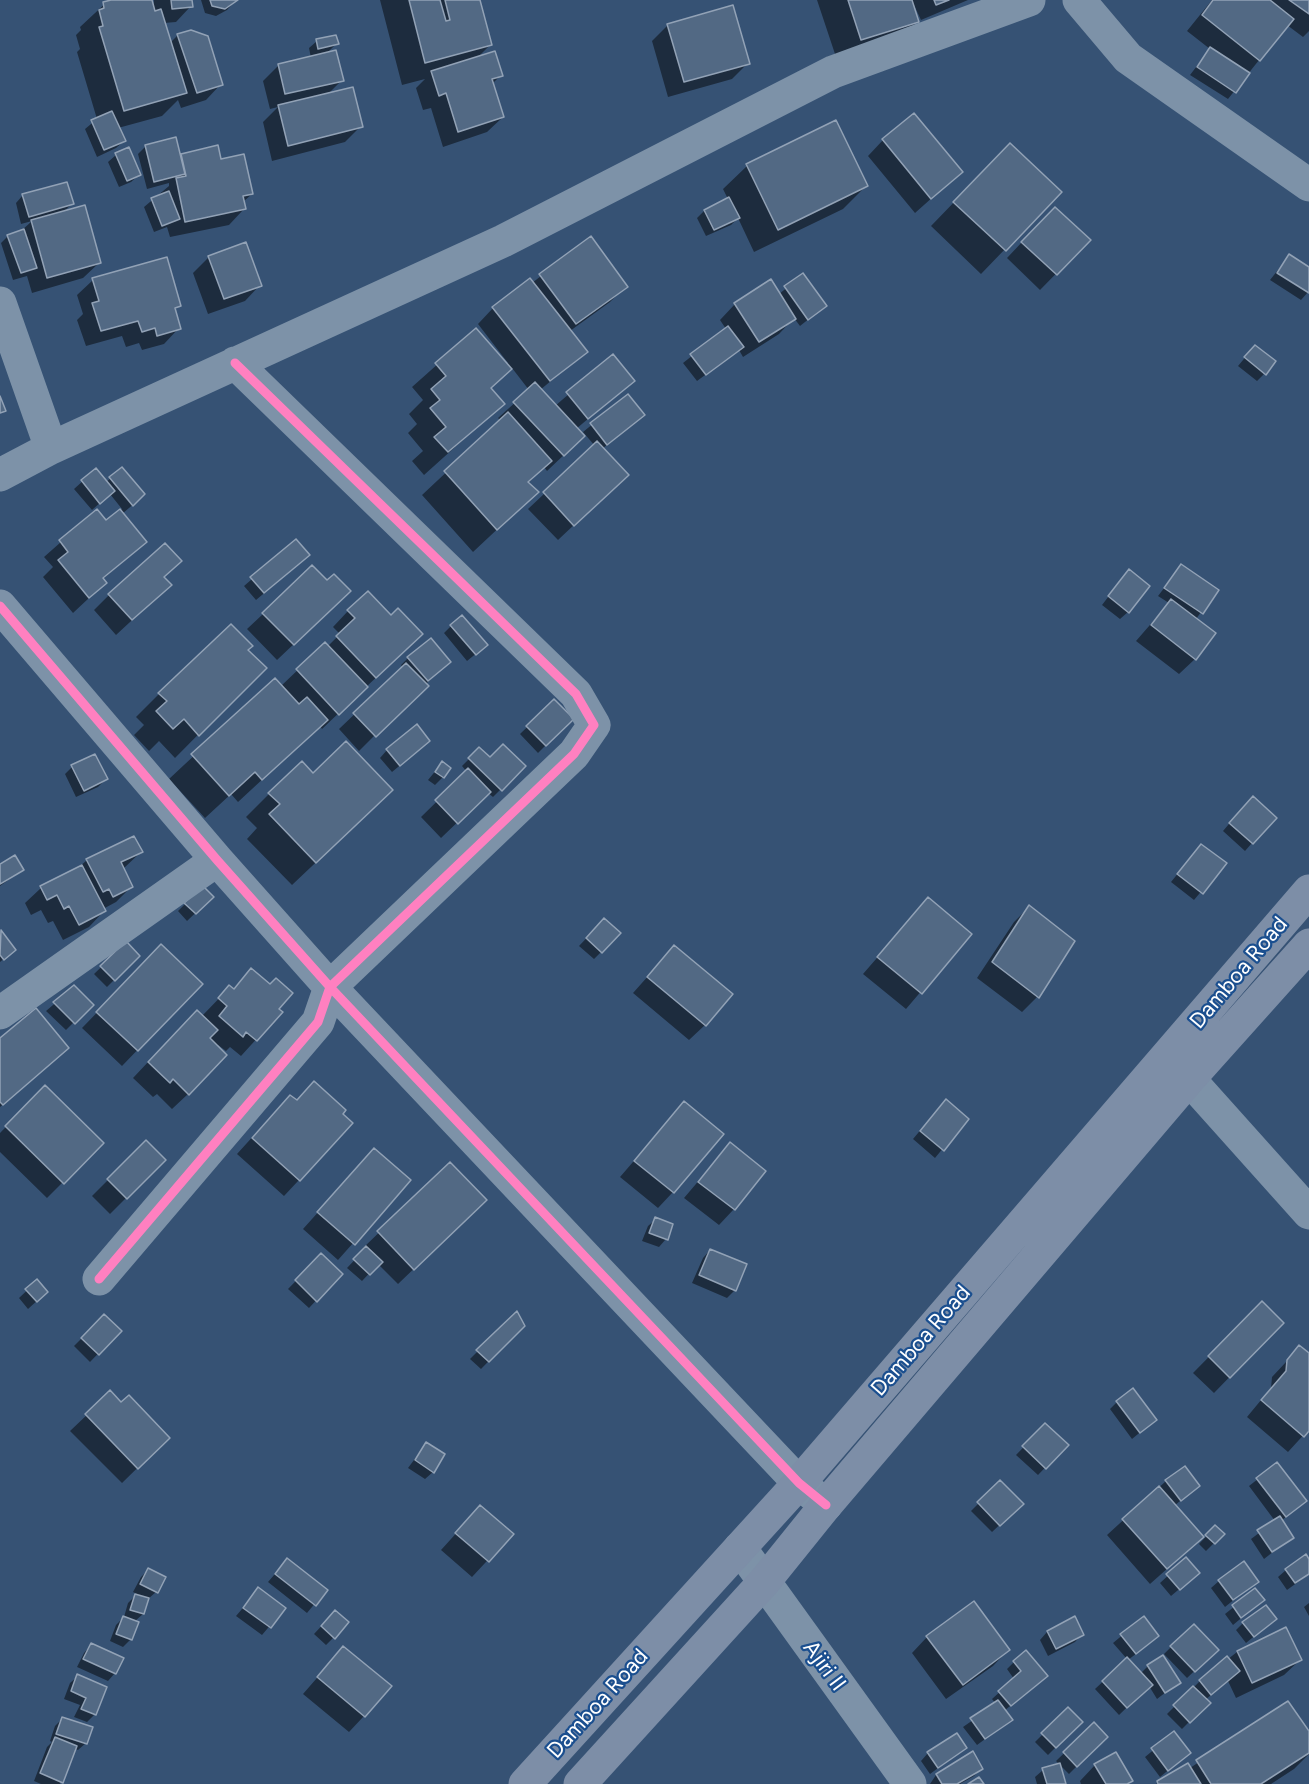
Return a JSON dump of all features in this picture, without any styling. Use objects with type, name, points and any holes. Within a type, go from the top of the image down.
[{"type":"main road","name":"Damboa Road","points":[[525,1784],[799,1483],[1309,891]]},
{"type":"main road","name":"Damboa Road","points":[[580,1784],[764,1582],[826,1505],[1189,1079],[1309,945]]},
{"type":"street","points":[[0,475],[51,448],[503,241],[833,72],[1029,0]]},
{"type":"street","points":[[1079,0],[1128,58],[1309,185]]},
{"type":"street","points":[[0,303],[51,448]]},
{"type":"street","points":[[99,1279],[318,1022],[330,987],[574,754],[594,725],[576,693],[235,363]]},
{"type":"street","points":[[0,606],[217,860],[330,987],[799,1483],[826,1505]]},
{"type":"street","points":[[0,1013],[217,860]]},
{"type":"street","points":[[1189,1079],[1309,1213]]},
{"type":"street","name":"Ajiri II","points":[[740,1548],[910,1784]]},
{"type":"building","points":[[152,0],[155,11],[161,9],[187,93],[124,111],[99,27],[103,26],[99,10],[104,8],[103,2]]},
{"type":"building","points":[[171,0],[192,0],[193,7],[172,9]]},
{"type":"building","points":[[210,0],[238,0],[225,9],[212,6]]},
{"type":"building","points":[[409,0],[440,0],[446,21],[450,20],[445,0],[480,0],[492,45],[425,63]]},
{"type":"building","points":[[848,0],[912,0],[919,22],[861,40]]},
{"type":"building","points":[[934,0],[949,0],[936,5]]},
{"type":"building","points":[[1213,0],[1270,0],[1294,19],[1260,61],[1202,15]]},
{"type":"building","points":[[1289,0],[1309,0],[1309,14]]},
{"type":"building","points":[[733,5],[750,64],[684,82],[667,24]]},
{"type":"building","points":[[191,30],[208,36],[223,85],[197,93],[177,34]]},
{"type":"building","points":[[336,35],[339,44],[318,49],[316,39]]},
{"type":"building","points":[[1210,47],[1250,73],[1236,93],[1197,67]]},
{"type":"building","points":[[336,50],[344,81],[285,94],[278,64]]},
{"type":"building","points":[[495,51],[503,76],[492,79],[504,117],[458,132],[446,93],[439,96],[431,71]]},
{"type":"building","points":[[353,87],[363,127],[288,146],[278,105]]},
{"type":"building","points":[[112,111],[126,141],[104,150],[91,120]]},
{"type":"building","points":[[914,113],[963,172],[931,199],[882,139]]},
{"type":"building","points":[[836,120],[868,186],[778,230],[746,164]]},
{"type":"building","points":[[176,137],[185,174],[154,182],[145,145]]},
{"type":"building","points":[[1010,143],[1062,192],[1006,251],[953,202]]},
{"type":"building","points":[[218,145],[221,159],[244,154],[253,194],[243,196],[246,209],[185,222],[176,178],[186,176],[181,154]]},
{"type":"building","points":[[129,147],[141,175],[127,181],[115,153]]},
{"type":"building","points":[[67,182],[74,204],[29,217],[22,194]]},
{"type":"building","points":[[169,191],[180,219],[162,226],[151,198]]},
{"type":"building","points":[[729,197],[740,218],[714,230],[704,210]]},
{"type":"building","points":[[85,205],[101,263],[47,278],[31,220]]},
{"type":"building","points":[[1055,207],[1091,240],[1057,275],[1021,242]]},
{"type":"building","points":[[24,229],[37,268],[21,273],[7,235]]},
{"type":"building","points":[[591,236],[628,287],[576,324],[539,274]]},
{"type":"building","points":[[246,242],[262,286],[224,299],[208,256]]},
{"type":"building","points":[[1289,254],[1309,267],[1309,293],[1277,273]]},
{"type":"building","points":[[167,257],[181,306],[175,308],[181,329],[157,336],[155,328],[142,332],[138,321],[101,331],[92,303],[99,301],[92,278]]},
{"type":"building","points":[[803,273],[827,306],[808,320],[784,286]]},
{"type":"building","points":[[530,278],[588,352],[550,381],[492,307]]},
{"type":"building","points":[[771,279],[796,319],[759,342],[734,303]]},
{"type":"building","points":[[728,326],[744,347],[706,375],[690,354]]},
{"type":"building","points":[[476,328],[512,369],[491,388],[505,404],[448,452],[434,437],[446,427],[430,408],[440,400],[431,389],[446,376],[435,363]]},
{"type":"building","points":[[1255,345],[1276,361],[1266,375],[1244,357]]},
{"type":"building","points":[[613,354],[635,381],[588,419],[566,392]]},
{"type":"building","points":[[535,382],[585,436],[564,456],[513,402]]},
{"type":"building","points":[[628,394],[645,415],[607,445],[590,423]]},
{"type":"building","points":[[0,396],[6,411],[0,413]]},
{"type":"building","points":[[508,412],[552,461],[528,482],[539,492],[497,530],[444,471]]},
{"type":"building","points":[[597,441],[629,475],[574,526],[543,492]]},
{"type":"building","points":[[122,467],[145,494],[133,506],[109,477]]},
{"type":"building","points":[[96,468],[115,491],[100,504],[81,480]]},
{"type":"building","points":[[97,509],[106,520],[120,509],[147,542],[103,578],[107,583],[89,598],[58,560],[68,552],[59,540]]},
{"type":"building","points":[[296,539],[310,555],[264,593],[250,577]]},
{"type":"building","points":[[165,543],[182,561],[164,577],[172,585],[132,620],[108,594]]},
{"type":"building","points":[[1181,564],[1219,590],[1203,614],[1164,588]]},
{"type":"building","points":[[312,565],[327,580],[334,574],[351,591],[294,645],[262,613]]},
{"type":"building","points":[[1129,569],[1150,586],[1129,613],[1108,596]]},
{"type":"building","points":[[368,591],[391,615],[398,608],[423,634],[376,678],[336,636],[355,618],[347,610]]},
{"type":"building","points":[[1171,599],[1216,633],[1196,660],[1151,625]]},
{"type":"building","points":[[462,615],[488,645],[476,655],[450,625]]},
{"type":"building","points":[[231,624],[253,646],[248,650],[267,668],[199,736],[184,719],[173,729],[156,711],[167,701],[158,693]]},
{"type":"building","points":[[431,638],[451,662],[428,681],[407,657]]},
{"type":"building","points":[[325,642],[368,687],[339,715],[296,669]]},
{"type":"building","points":[[406,663],[429,686],[376,737],[353,713]]},
{"type":"building","points":[[275,678],[299,704],[307,697],[328,720],[262,780],[255,772],[229,796],[191,754]]},
{"type":"building","points":[[554,699],[574,719],[546,746],[526,726]]},
{"type":"building","points":[[417,724],[430,741],[400,766],[386,749]]},
{"type":"building","points":[[346,741],[393,790],[316,863],[269,814],[280,804],[268,793],[302,761],[313,773]]},
{"type":"building","points":[[503,744],[526,766],[502,791],[468,758],[479,747],[490,757]]},
{"type":"building","points":[[95,754],[108,779],[84,791],[71,765]]},
{"type":"building","points":[[442,761],[451,768],[444,778],[435,772]]},
{"type":"building","points":[[468,768],[491,792],[458,824],[435,800]]},
{"type":"building","points":[[1253,796],[1277,818],[1253,844],[1229,823]]},
{"type":"building","points":[[134,836],[143,852],[121,862],[133,887],[113,897],[109,889],[103,892],[86,859]]},
{"type":"building","points":[[1201,844],[1227,863],[1203,894],[1177,874]]},
{"type":"building","points":[[15,855],[24,870],[0,884],[0,864]]},
{"type":"building","points":[[82,865],[106,911],[79,925],[69,906],[64,909],[57,895],[47,900],[40,886]]},
{"type":"building","points":[[203,886],[214,897],[196,914],[184,903]]},
{"type":"building","points":[[928,897],[972,934],[922,994],[877,957]]},
{"type":"building","points":[[1029,905],[1075,941],[1039,998],[992,962]]},
{"type":"building","points":[[604,918],[621,933],[602,953],[586,938]]},
{"type":"building","points":[[1,930],[16,950],[4,960],[0,955]]},
{"type":"building","points":[[126,941],[140,956],[115,981],[100,966]]},
{"type":"building","points":[[161,944],[203,984],[138,1051],[96,1012]]},
{"type":"building","points":[[674,945],[733,994],[706,1026],[647,977]]},
{"type":"building","points":[[251,968],[270,984],[276,978],[293,993],[279,1009],[283,1012],[257,1041],[246,1032],[243,1037],[219,1016],[227,1006],[218,998],[229,985],[234,989]]},
{"type":"building","points":[[74,985],[94,1005],[75,1024],[53,1002]]},
{"type":"building","points":[[36,1008],[69,1048],[3,1105],[0,1102],[0,1038]]},
{"type":"building","points":[[197,1010],[218,1030],[210,1038],[227,1055],[189,1095],[173,1079],[170,1083],[148,1062]]},
{"type":"building","points":[[314,1081],[346,1110],[343,1114],[353,1123],[300,1181],[252,1138],[290,1095],[297,1100]]},
{"type":"building","points":[[45,1085],[104,1143],[64,1184],[5,1126]]},
{"type":"building","points":[[946,1099],[969,1119],[944,1151],[920,1131]]},
{"type":"building","points":[[684,1101],[724,1134],[674,1193],[634,1161]]},
{"type":"building","points":[[146,1140],[166,1160],[127,1199],[107,1179]]},
{"type":"building","points":[[730,1142],[766,1171],[735,1210],[698,1182]]},
{"type":"building","points":[[374,1148],[411,1180],[355,1245],[317,1212]]},
{"type":"building","points":[[450,1162],[487,1200],[414,1270],[377,1231]]},
{"type":"building","points":[[655,1217],[673,1224],[668,1240],[649,1233]]},
{"type":"building","points":[[366,1246],[383,1262],[370,1275],[353,1259]]},
{"type":"building","points":[[710,1249],[747,1264],[736,1291],[699,1275]]},
{"type":"building","points":[[321,1253],[343,1274],[317,1302],[295,1280]]},
{"type":"building","points":[[37,1279],[48,1292],[37,1302],[25,1289]]},
{"type":"building","points":[[1262,1301],[1284,1323],[1230,1378],[1208,1356]]},
{"type":"building","points":[[517,1311],[525,1326],[489,1362],[476,1350]]},
{"type":"building","points":[[104,1314],[122,1331],[99,1355],[81,1338]]},
{"type":"building","points":[[1299,1345],[1309,1353],[1309,1431],[1304,1437],[1261,1400],[1286,1371],[1287,1360]]},
{"type":"building","points":[[1133,1388],[1157,1420],[1140,1433],[1116,1401]]},
{"type":"building","points":[[110,1390],[121,1402],[129,1395],[170,1438],[138,1469],[85,1414]]},
{"type":"building","points":[[1045,1423],[1069,1445],[1046,1469],[1022,1446]]},
{"type":"building","points":[[426,1442],[445,1454],[434,1473],[415,1460]]},
{"type":"building","points":[[1277,1462],[1307,1501],[1286,1517],[1256,1478]]},
{"type":"building","points":[[1185,1466],[1200,1486],[1181,1501],[1165,1480]]},
{"type":"building","points":[[1000,1480],[1024,1504],[1000,1526],[977,1502]]},
{"type":"building","points":[[1159,1486],[1204,1537],[1167,1569],[1122,1519]]},
{"type":"building","points":[[480,1505],[514,1534],[489,1562],[455,1533]]},
{"type":"building","points":[[1280,1516],[1294,1538],[1272,1552],[1257,1530]]},
{"type":"building","points":[[1215,1525],[1225,1534],[1215,1544],[1205,1535]]},
{"type":"building","points":[[1306,1554],[1309,1559],[1309,1574],[1295,1583],[1285,1569]]},
{"type":"building","points":[[1186,1557],[1200,1573],[1180,1590],[1166,1574]]},
{"type":"building","points":[[287,1558],[328,1590],[316,1606],[275,1574]]},
{"type":"building","points":[[1244,1561],[1259,1582],[1233,1600],[1218,1580]]},
{"type":"building","points":[[148,1568],[166,1577],[158,1593],[140,1584]]},
{"type":"building","points":[[258,1587],[286,1608],[271,1628],[243,1608]]},
{"type":"building","points":[[1255,1588],[1265,1600],[1241,1618],[1232,1605]]},
{"type":"building","points":[[135,1594],[149,1598],[144,1614],[130,1610]]},
{"type":"building","points":[[974,1601],[1010,1650],[963,1685],[926,1636]]},
{"type":"building","points":[[1266,1605],[1277,1619],[1254,1637],[1242,1622]]},
{"type":"building","points":[[335,1610],[349,1622],[335,1639],[321,1626]]},
{"type":"building","points":[[123,1616],[139,1622],[132,1640],[116,1634]]},
{"type":"building","points":[[1075,1616],[1084,1635],[1056,1649],[1047,1631]]},
{"type":"building","points":[[1144,1616],[1159,1636],[1136,1654],[1120,1634]]},
{"type":"building","points":[[1194,1624],[1219,1650],[1195,1672],[1170,1646]]},
{"type":"building","points":[[1286,1627],[1302,1660],[1252,1683],[1237,1651]]},
{"type":"building","points":[[91,1643],[124,1658],[116,1674],[83,1659]]},
{"type":"building","points":[[343,1646],[392,1686],[365,1717],[317,1677]]},
{"type":"building","points":[[1026,1650],[1048,1676],[1011,1706],[998,1691],[1021,1671],[1013,1661]]},
{"type":"building","points":[[1163,1655],[1181,1683],[1165,1693],[1147,1665]]},
{"type":"building","points":[[1227,1656],[1240,1671],[1211,1695],[1199,1680]]},
{"type":"building","points":[[1127,1657],[1153,1685],[1127,1708],[1102,1681]]},
{"type":"building","points":[[77,1674],[107,1687],[96,1715],[81,1709],[86,1698],[71,1691]]},
{"type":"building","points":[[1193,1686],[1211,1703],[1190,1723],[1173,1705]]},
{"type":"building","points":[[998,1700],[1013,1720],[985,1739],[970,1718]]},
{"type":"building","points":[[1288,1701],[1309,1731],[1309,1753],[1261,1784],[1211,1784],[1196,1760]]},
{"type":"building","points":[[1068,1707],[1083,1722],[1056,1748],[1041,1733]]},
{"type":"building","points":[[62,1717],[93,1727],[87,1744],[56,1734]]},
{"type":"building","points":[[1094,1722],[1108,1737],[1077,1767],[1063,1752]]},
{"type":"building","points":[[1174,1731],[1191,1753],[1168,1771],[1151,1748]]},
{"type":"building","points":[[957,1733],[967,1748],[938,1768],[927,1752]]},
{"type":"building","points":[[55,1737],[77,1746],[63,1783],[40,1773]]},
{"type":"building","points":[[973,1751],[983,1769],[957,1784],[942,1784],[936,1774]]},
{"type":"building","points":[[1116,1752],[1133,1781],[1127,1784],[1106,1784],[1094,1764]]},
{"type":"building","points":[[1060,1763],[1066,1784],[1047,1784],[1042,1768]]},
{"type":"building","points":[[1188,1763],[1201,1784],[1158,1784],[1157,1781]]},
{"type":"building","points":[[979,1777],[984,1784],[968,1784]]},
{"type":"cycle path","points":[[99,1279],[318,1022],[330,987],[574,754],[594,725],[576,694],[235,363]]},
{"type":"cycle path","points":[[0,606],[217,860],[330,987],[799,1483],[826,1505]]}]
